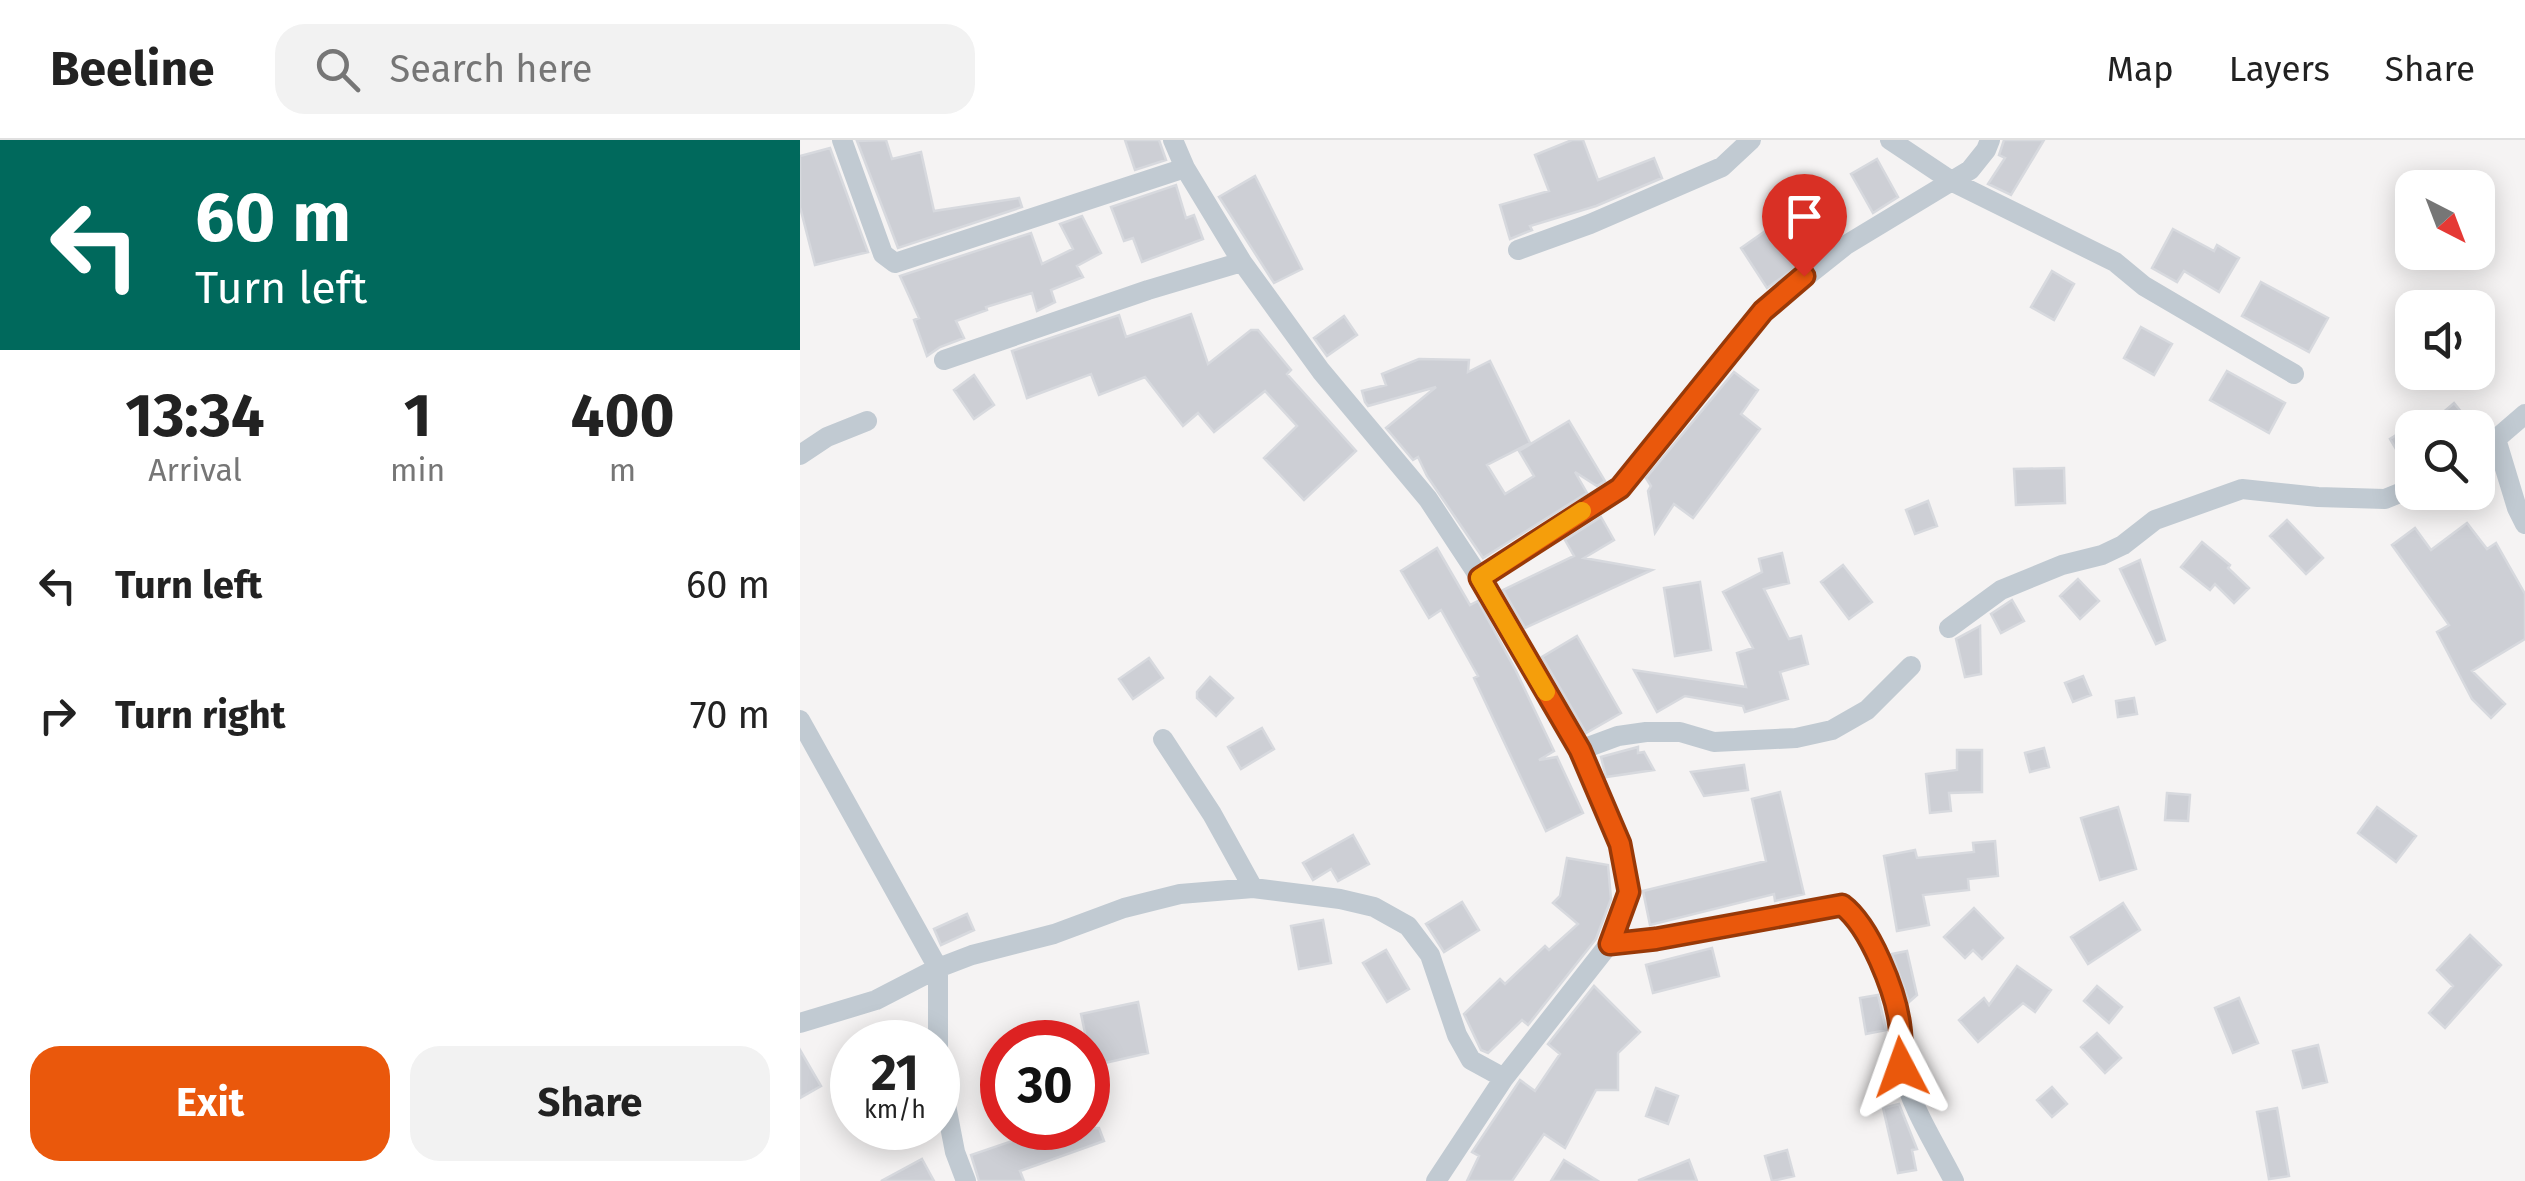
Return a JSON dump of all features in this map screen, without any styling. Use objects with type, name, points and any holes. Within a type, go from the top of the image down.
[{"type":"street","points":[[842,140],[883,254],[895,263],[1186,168]]},
{"type":"street","points":[[1174,140],[1186,168],[1242,262],[1321,371],[1428,499],[1480,578],[1580,750],[1620,844],[1629,892],[1610,944],[1504,1078],[1436,1181]]},
{"type":"street","points":[[1518,250],[1590,224],[1722,166],[1751,140]]},
{"type":"street","points":[[1890,140],[1953,182],[2116,262],[2144,286],[2294,374]]},
{"type":"street","points":[[1480,578],[1620,488],[1763,311],[1804,276],[1886,220],[1970,170],[1990,140]]},
{"type":"street","points":[[944,360],[1242,262]]},
{"type":"street","points":[[2495,437],[2525,414]]},
{"type":"street","points":[[800,455],[827,437],[867,421]]},
{"type":"street","points":[[2495,463],[2525,524]]},
{"type":"street","points":[[1948,628],[2001,590],[2102,555],[2123,545],[2155,520],[2242,489],[2385,500],[2395,496]]},
{"type":"street","points":[[1580,750],[1618,736],[1646,732],[1680,732],[1714,742],[1796,738],[1832,730],[1867,710],[1911,666]]},
{"type":"street","points":[[800,720],[938,968],[938,1064],[966,1181]]},
{"type":"street","points":[[1163,740],[1212,814],[1253,888]]},
{"type":"street","points":[[800,1023],[876,1000],[938,968],[1180,894],[1253,888],[1374,907],[1408,926],[1430,955],[1457,1035],[1471,1060],[1504,1078]]},
{"type":"street","points":[[1610,944],[1842,905],[1856,916],[1889,984],[1900,1026],[1901,1067],[1954,1181]]},
{"type":"building","points":[[886,140],[892,159],[921,152],[934,211],[1019,198],[1022,207],[898,248],[857,141]]},
{"type":"building","points":[[1125,140],[1159,140],[1166,160],[1135,170]]},
{"type":"building","points":[[1572,140],[1583,140],[1598,180],[1654,158],[1662,178],[1596,206],[1530,226],[1532,230],[1510,239],[1500,205],[1549,191],[1535,155]]},
{"type":"building","points":[[2004,140],[2044,140],[2011,195],[1988,184],[2005,158],[1999,155]]},
{"type":"building","points":[[830,148],[868,252],[815,265],[800,207],[800,156]]},
{"type":"building","points":[[1877,159],[1898,197],[1873,213],[1851,174]]},
{"type":"building","points":[[1255,176],[1302,269],[1274,283],[1219,197]]},
{"type":"building","points":[[1176,185],[1186,218],[1194,215],[1203,239],[1142,262],[1133,238],[1124,241],[1111,207]]},
{"type":"building","points":[[1082,216],[1101,253],[1077,266],[1083,277],[1051,290],[1055,302],[1037,311],[1032,293],[956,321],[964,338],[927,356],[914,320],[919,318],[900,276],[1031,233],[1042,264],[1073,249],[1060,224]]},
{"type":"building","points":[[1771,227],[1797,267],[1767,288],[1741,248]]},
{"type":"building","points":[[2173,229],[2214,251],[2217,245],[2239,258],[2219,292],[2184,271],[2177,282],[2152,268]]},
{"type":"building","points":[[2052,271],[2074,284],[2054,320],[2031,307]]},
{"type":"building","points":[[2261,282],[2328,318],[2309,352],[2242,316]]},
{"type":"building","points":[[1191,314],[1208,364],[1251,330],[1258,330],[1291,370],[1287,374],[1356,451],[1304,500],[1264,458],[1297,426],[1265,391],[1214,432],[1198,413],[1183,426],[1145,377],[1099,395],[1091,374],[1027,398],[1012,351],[1119,315],[1126,337]]},
{"type":"building","points":[[1344,316],[1357,335],[1327,356],[1314,338]]},
{"type":"building","points":[[2141,327],[2172,344],[2154,375],[2124,358]]},
{"type":"building","points":[[1419,359],[1469,360],[1468,372],[1490,361],[1530,443],[1487,465],[1505,494],[1534,476],[1519,451],[1569,421],[1605,481],[1597,486],[1575,472],[1587,493],[1483,558],[1418,457],[1413,460],[1386,428],[1436,387],[1368,406],[1365,402],[1362,391],[1386,385],[1382,374]]},
{"type":"building","points":[[2227,371],[2285,403],[2269,433],[2210,400]]},
{"type":"building","points":[[1734,372],[1758,390],[1741,414],[1760,429],[1693,518],[1674,504],[1655,533],[1648,491],[1651,486],[1646,478]]},
{"type":"building","points":[[974,375],[994,405],[974,419],[954,390]]},
{"type":"building","points":[[2064,468],[2065,503],[2016,505],[2014,469]]},
{"type":"building","points":[[1928,501],[1937,526],[1915,534],[1906,510]]},
{"type":"building","points":[[1601,517],[1614,540],[1584,558],[1652,570],[1525,628],[1503,590],[1574,556],[1565,540]]},
{"type":"building","points":[[2287,520],[2323,558],[2306,574],[2270,536]]},
{"type":"building","points":[[2467,523],[2487,549],[2496,543],[2525,594],[2525,639],[2472,671],[2505,704],[2491,718],[2472,699],[2437,632],[2449,625],[2392,545],[2415,528],[2431,550]]},
{"type":"building","points":[[2202,542],[2230,565],[2228,568],[2249,588],[2234,603],[2215,584],[2210,590],[2181,567]]},
{"type":"building","points":[[1437,548],[1470,605],[1478,601],[1516,671],[1554,751],[1539,760],[1557,757],[1583,813],[1546,831],[1474,678],[1478,676],[1441,610],[1429,618],[1401,571]]},
{"type":"building","points":[[1782,553],[1789,583],[1764,589],[1789,639],[1801,636],[1808,664],[1780,672],[1788,699],[1745,712],[1743,706],[1685,696],[1657,712],[1634,670],[1746,687],[1737,653],[1753,648],[1723,592],[1762,572],[1759,559]]},
{"type":"building","points":[[2140,560],[2165,640],[2156,644],[2120,569]]},
{"type":"building","points":[[1843,565],[1872,602],[1849,619],[1821,582]]},
{"type":"building","points":[[2078,579],[2099,601],[2080,619],[2060,596]]},
{"type":"building","points":[[1700,582],[1711,650],[1675,656],[1664,588]]},
{"type":"building","points":[[2012,600],[2024,621],[2001,633],[1991,614]]},
{"type":"building","points":[[1980,626],[1981,674],[1965,677],[1956,639]]},
{"type":"building","points":[[1577,636],[1621,713],[1586,733],[1542,657]]},
{"type":"building","points":[[1149,658],[1163,678],[1133,699],[1119,679]]},
{"type":"building","points":[[2083,676],[2091,695],[2073,702],[2065,683]]},
{"type":"building","points":[[1210,677],[1233,698],[1216,716],[1197,698],[1197,692]]},
{"type":"building","points":[[2134,698],[2137,714],[2118,717],[2116,701]]},
{"type":"building","points":[[1262,728],[1274,749],[1241,769],[1228,747]]},
{"type":"building","points":[[1638,747],[1638,753],[1644,752],[1654,770],[1606,777],[1601,757]]},
{"type":"building","points":[[2044,748],[2049,767],[2030,772],[2025,753]]},
{"type":"building","points":[[1957,750],[1982,750],[1982,792],[1949,793],[1951,811],[1930,813],[1926,774],[1957,770]]},
{"type":"building","points":[[1744,765],[1748,790],[1704,796],[1691,772]]},
{"type":"building","points":[[1780,792],[1804,894],[1775,901],[1774,894],[1650,925],[1643,891],[1766,861],[1752,799]]},
{"type":"building","points":[[2167,793],[2190,795],[2188,821],[2165,820]]},
{"type":"building","points":[[2118,807],[2136,869],[2100,880],[2081,818]]},
{"type":"building","points":[[2377,807],[2416,836],[2396,862],[2358,833]]},
{"type":"building","points":[[1353,835],[1369,864],[1338,881],[1331,869],[1313,880],[1303,863]]},
{"type":"building","points":[[1995,841],[1998,876],[1968,879],[1969,890],[1923,895],[1929,925],[1897,931],[1884,856],[1915,850],[1917,858],[1974,852],[1973,843]]},
{"type":"building","points":[[1567,858],[1608,865],[1611,899],[1596,939],[1528,1025],[1522,1020],[1488,1053],[1481,1050],[1464,1014],[1500,979],[1505,984],[1545,946],[1549,950],[1578,924],[1553,903],[1560,896]]},
{"type":"building","points":[[1462,902],[1479,930],[1444,952],[1426,924]]},
{"type":"building","points":[[2123,903],[2140,930],[2088,964],[2071,937]]},
{"type":"building","points":[[1974,908],[2003,938],[1982,959],[1973,950],[1965,958],[1944,937]]},
{"type":"building","points":[[967,914],[974,930],[941,945],[934,929]]},
{"type":"building","points":[[1323,920],[1331,963],[1299,969],[1291,926]]},
{"type":"building","points":[[2470,935],[2501,965],[2445,1028],[2429,1013],[2453,986],[2437,970]]},
{"type":"building","points":[[1712,948],[1719,976],[1653,993],[1646,965]]},
{"type":"building","points":[[1386,950],[1409,989],[1387,1002],[1363,963]]},
{"type":"building","points":[[1907,951],[1917,995],[1909,1002],[1892,954]]},
{"type":"building","points":[[2017,966],[2051,990],[2035,1012],[2023,1003],[1978,1042],[1959,1020],[1984,998],[1989,1005]]},
{"type":"building","points":[[1594,986],[1640,1032],[1618,1053],[1618,1090],[1596,1090],[1565,1148],[1544,1134],[1512,1181],[1467,1181],[1479,1156],[1472,1152],[1520,1080],[1535,1091],[1560,1054],[1548,1044]]},
{"type":"building","points":[[2097,986],[2122,1007],[2109,1023],[2084,1001]]},
{"type":"building","points":[[1878,995],[1886,1030],[1866,1034],[1860,998]]},
{"type":"building","points":[[2239,998],[2258,1043],[2233,1053],[2215,1008]]},
{"type":"building","points":[[1138,1002],[1148,1053],[1110,1062],[1110,1020],[1082,1020],[1081,1014]]},
{"type":"building","points":[[2097,1033],[2121,1058],[2105,1073],[2081,1047]]},
{"type":"building","points":[[2318,1045],[2327,1082],[2303,1088],[2293,1051]]},
{"type":"building","points":[[800,1050],[821,1086],[800,1098]]},
{"type":"building","points":[[2052,1087],[2067,1104],[2052,1117],[2037,1100]]},
{"type":"building","points":[[1656,1088],[1678,1096],[1668,1124],[1646,1116]]},
{"type":"building","points":[[1899,1104],[1917,1149],[1912,1150],[1916,1170],[1898,1173],[1883,1108]]},
{"type":"building","points":[[2277,1108],[2289,1176],[2269,1179],[2257,1112]]},
{"type":"building","points":[[986,1150],[1079,1150],[1020,1171],[1024,1181],[979,1181],[971,1155]]},
{"type":"building","points":[[1787,1150],[1794,1176],[1772,1181],[1765,1156]]},
{"type":"building","points":[[922,1159],[934,1181],[881,1181]]},
{"type":"building","points":[[1564,1160],[1598,1181],[1551,1181]]},
{"type":"building","points":[[1689,1160],[1697,1181],[1639,1181],[1639,1180]]},
{"type":"slow traffic","points":[[1546,692],[1480,578],[1582,511]]},
{"type":"route","points":[[1804,276],[1763,311],[1620,488],[1480,578],[1580,750],[1620,844],[1629,892],[1610,944],[1842,905],[1856,916],[1889,984],[1900,1026],[1901,1067]]}]
